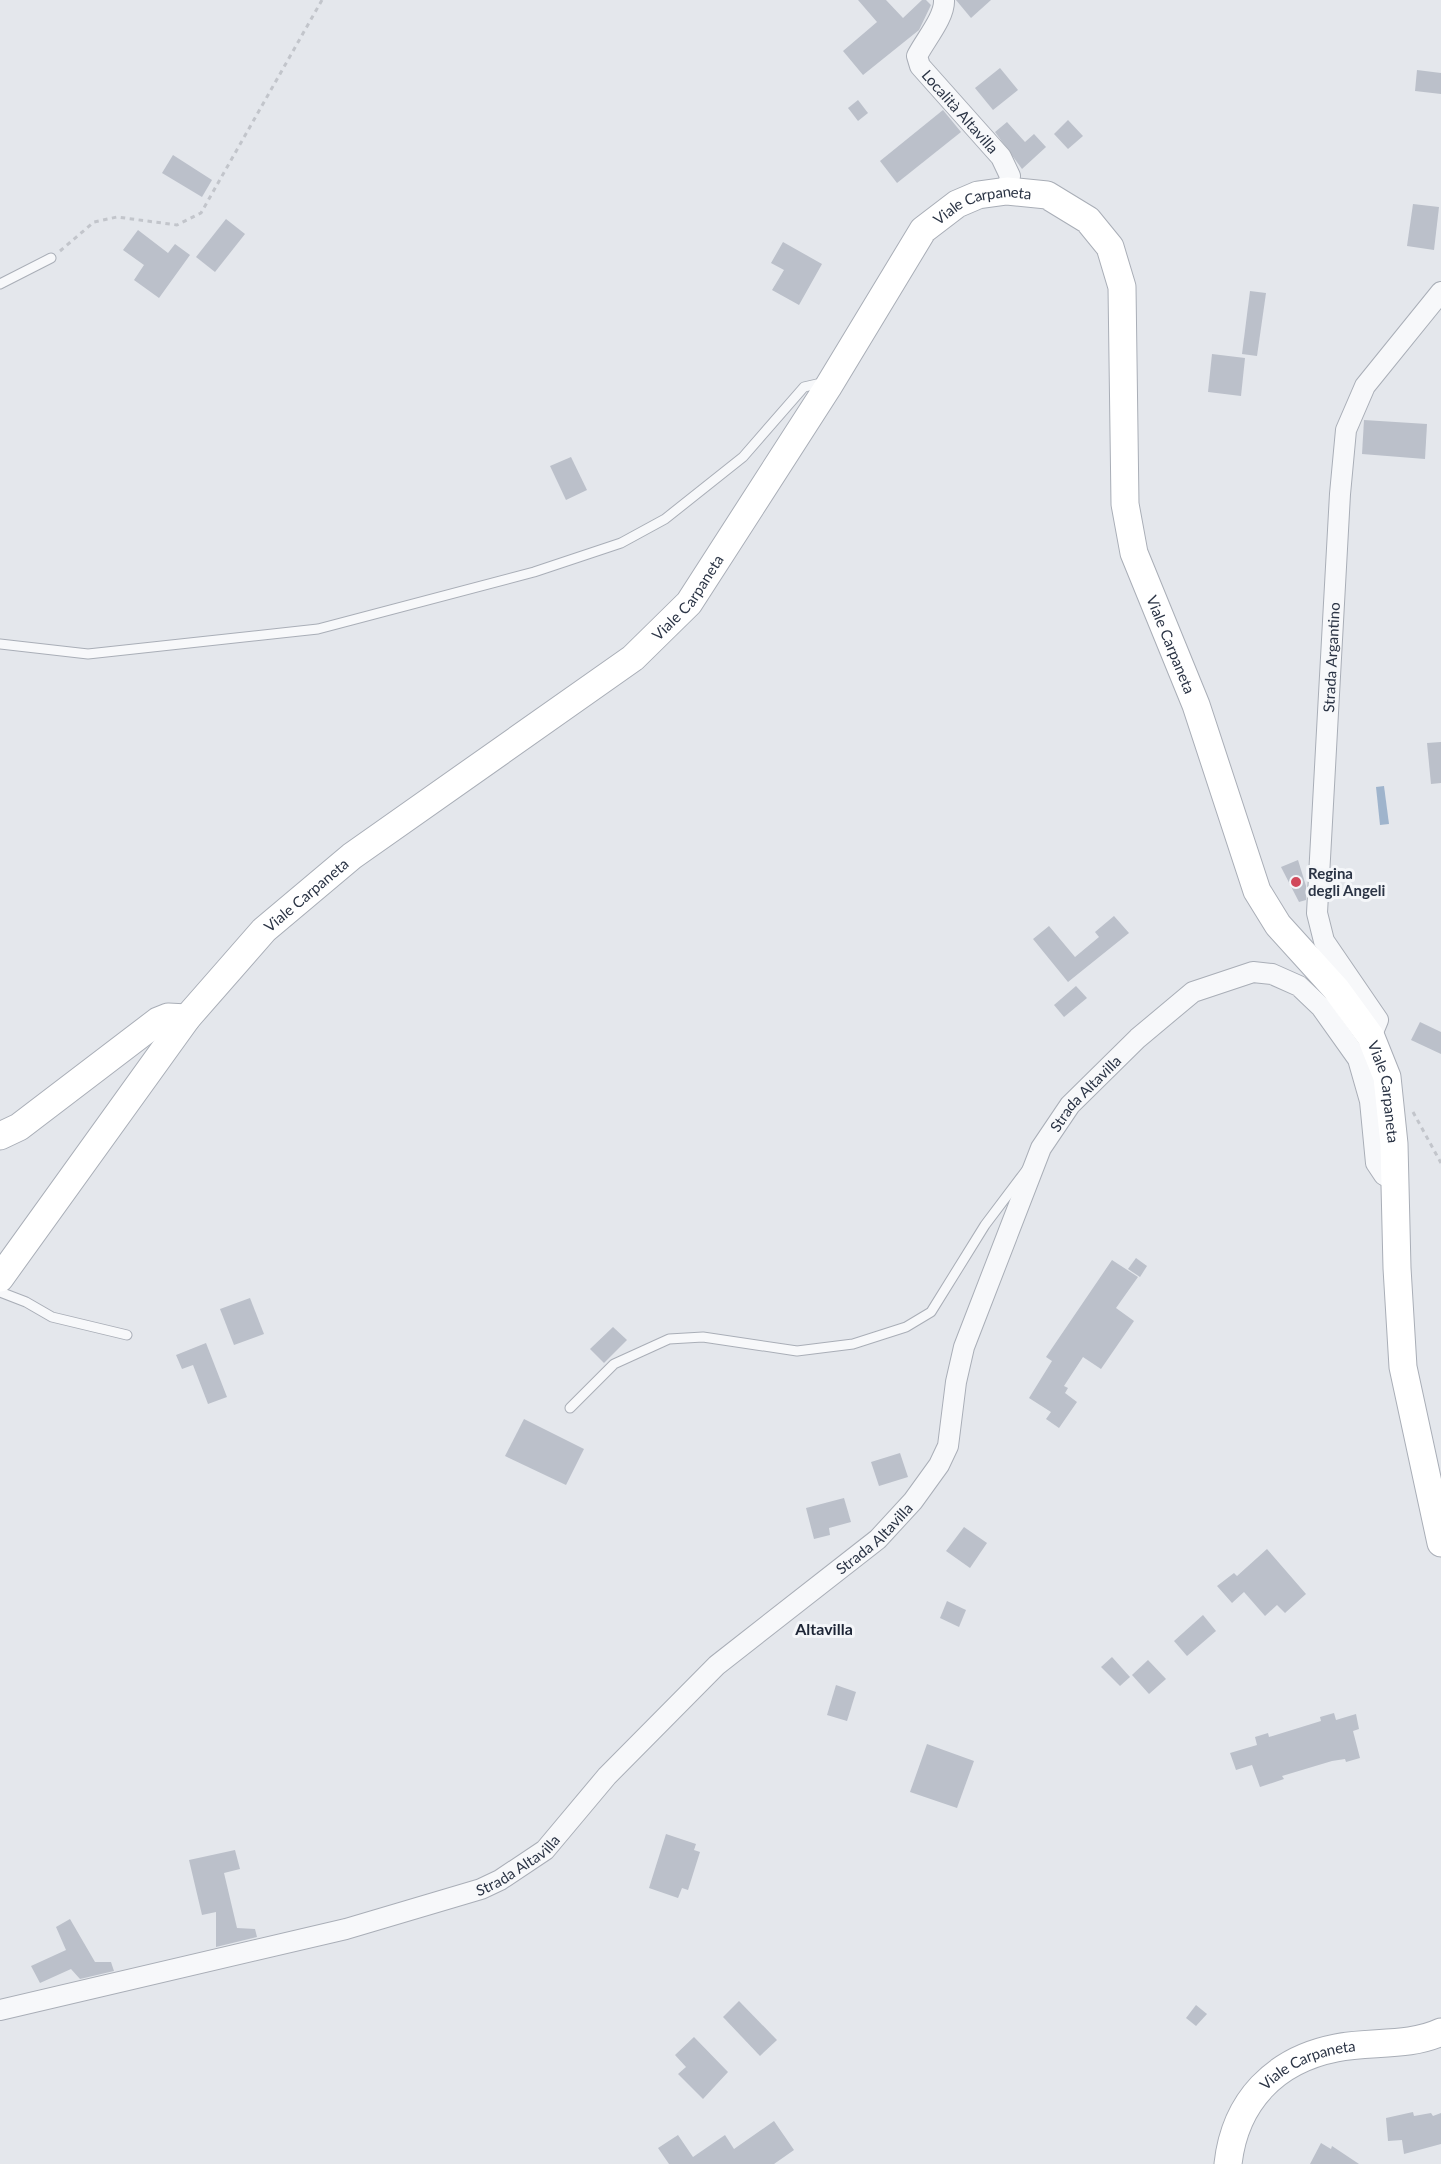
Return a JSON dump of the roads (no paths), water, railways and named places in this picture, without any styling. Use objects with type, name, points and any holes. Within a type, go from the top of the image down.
[{"type":"main road","name":"Viale Carpaneta","points":[[0,1278],[187,1018],[264,930],[352,856],[625,664],[689,603],[828,387],[923,230],[957,204],[978,195],[1007,191],[1047,195],[1088,220],[1110,247],[1122,287],[1125,504],[1134,553],[1196,705],[1257,891],[1278,925],[1336,989],[1371,1037],[1387,1077],[1396,1181],[1397,1268],[1403,1367],[1441,1543]]},
{"type":"main road","points":[[0,1136],[19,1127],[158,1022],[168,1017],[187,1018]]},
{"type":"main road","name":"Viale Carpaneta","points":[[1228,2164],[1234,2133],[1246,2107],[1258,2090],[1287,2064],[1336,2048],[1417,2039],[1441,2032]]},
{"type":"street","name":"Località Altavilla","points":[[944,0],[940,18],[929,32],[917,56],[920,66],[1001,157],[1010,176],[1007,191]]},
{"type":"street","name":"Strada Argantino","points":[[1371,1037],[1377,1020],[1324,941],[1317,913],[1342,472],[1346,430],[1365,386],[1441,292]]},
{"type":"street","name":"Strada Altavilla","points":[[0,2010],[346,1929],[481,1889],[500,1880],[545,1850],[607,1776],[717,1665],[878,1539],[913,1501],[939,1465],[948,1446],[956,1382],[964,1347],[1037,1159],[1070,1105],[1163,1014],[1192,992],[1253,972],[1272,974],[1299,986],[1321,1007],[1358,1059],[1370,1101],[1376,1162],[1384,1175],[1396,1181]]},
{"type":"street","name":"Strada Altavilla","points":[[0,2001],[33,2003]]},
{"type":"lane","points":[[0,284],[51,258]]},
{"type":"lane","points":[[0,644],[88,654],[318,629],[534,572],[621,543],[665,519],[743,457],[804,387],[817,384],[828,387]]},
{"type":"lane","points":[[570,1408],[614,1364],[669,1339],[703,1337],[797,1351],[853,1344],[906,1327],[931,1312],[1020,1175],[1037,1159]]},
{"type":"lane","points":[[0,1292],[26,1302],[52,1317],[127,1335]]},
{"type":"water","points":[[1384,786],[1389,824],[1380,825],[1376,787]]},
{"type":"place","name":"Regina degli Angeli","points":[[1296,882]]},
{"type":"district","name":"Altavilla","points":[[824,1628]]}]
